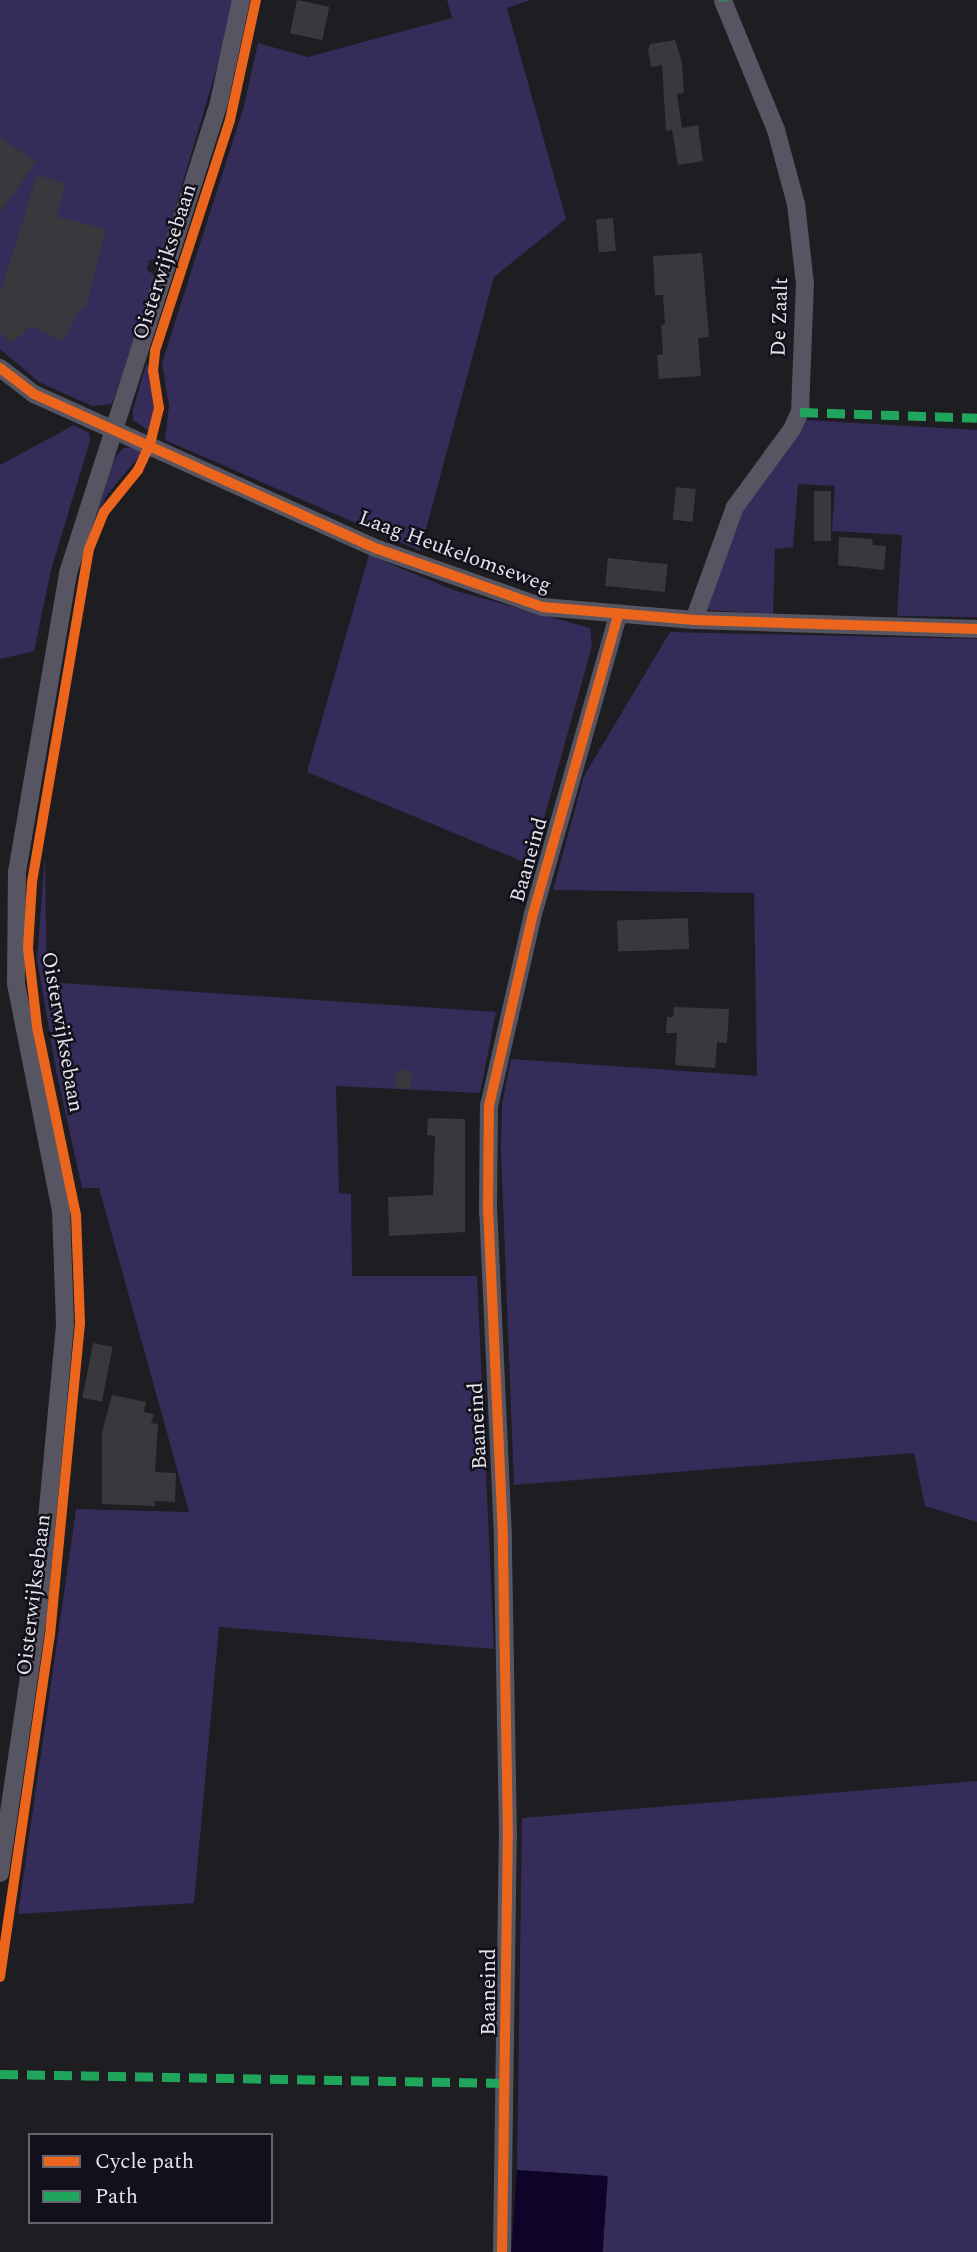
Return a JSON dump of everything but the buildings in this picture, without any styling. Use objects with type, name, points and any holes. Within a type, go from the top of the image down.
[{"type":"street","name":"Oisterwijksebaan","points":[[0,1873],[38,1616],[65,1324],[61,1211],[24,1038],[16,983],[15,902],[68,573],[219,102],[240,0]]},
{"type":"street","name":"De Zaalt","points":[[694,620],[735,507],[787,437],[800,412],[805,284],[796,204],[779,139],[723,1]]},
{"type":"street","name":"Laag Heukelomseweg","points":[[0,368],[34,394],[113,427],[378,549],[543,607],[694,620],[977,629]]},
{"type":"street","name":"Baaneind","points":[[502,2252],[509,1837],[503,1537],[488,1212],[489,1106],[533,914],[618,615]]},
{"type":"shaded area","points":[[0,0],[237,0],[160,259],[149,260],[147,270],[157,277],[112,404],[92,406],[39,382],[0,349]]},
{"type":"shaded area","points":[[447,0],[530,0],[507,8],[566,219],[494,277],[420,551],[165,440],[169,406],[162,363],[244,106],[258,43],[308,57],[452,18]]},
{"type":"shaded area","points":[[147,362],[154,410],[149,431],[133,420],[133,409]]},
{"type":"shaded area","points":[[805,420],[977,430],[977,617],[897,616],[902,535],[832,531],[835,486],[798,484],[793,547],[775,549],[773,614],[706,610],[724,535]]},
{"type":"shaded area","points":[[74,425],[89,433],[90,441],[51,570],[34,651],[0,659],[0,465]]},
{"type":"shaded area","points":[[137,447],[142,453],[106,496],[90,535],[113,461],[123,448]]},
{"type":"shaded area","points":[[369,555],[453,590],[590,628],[592,646],[531,865],[307,772]]},
{"type":"shaded area","points":[[670,632],[977,639],[977,1522],[925,1506],[914,1453],[514,1485],[501,1151],[502,1104],[511,1059],[757,1076],[754,893],[553,890],[584,776]]},
{"type":"shaded area","points":[[45,855],[47,982],[496,1012],[480,1093],[336,1086],[339,1193],[351,1194],[352,1276],[477,1276],[494,1649],[219,1627],[194,1903],[18,1914],[76,1509],[189,1512],[99,1188],[82,1188],[56,1070],[37,959]]},
{"type":"shaded area","points":[[977,1781],[977,2252],[603,2252],[607,2176],[517,2170],[522,1818]]},
{"type":"shaded area","points":[[517,2170],[608,2176],[602,2252],[511,2252]]},
{"type":"marked path","points":[[800,412],[977,418]]},
{"type":"marked path","points":[[0,2074],[507,2083]]},
{"type":"cycle path","points":[[0,1977],[50,1635],[80,1323],[76,1215],[37,1026],[28,948],[32,882],[89,549],[104,512],[138,470],[150,444],[159,408],[153,371],[155,351],[230,120],[256,0]]},
{"type":"cycle path","points":[[0,368],[34,394],[378,549],[543,607],[694,620],[977,629]]},
{"type":"cycle path","points":[[502,2252],[508,1837],[503,1537],[488,1212],[489,1106],[533,914],[618,615]]}]
